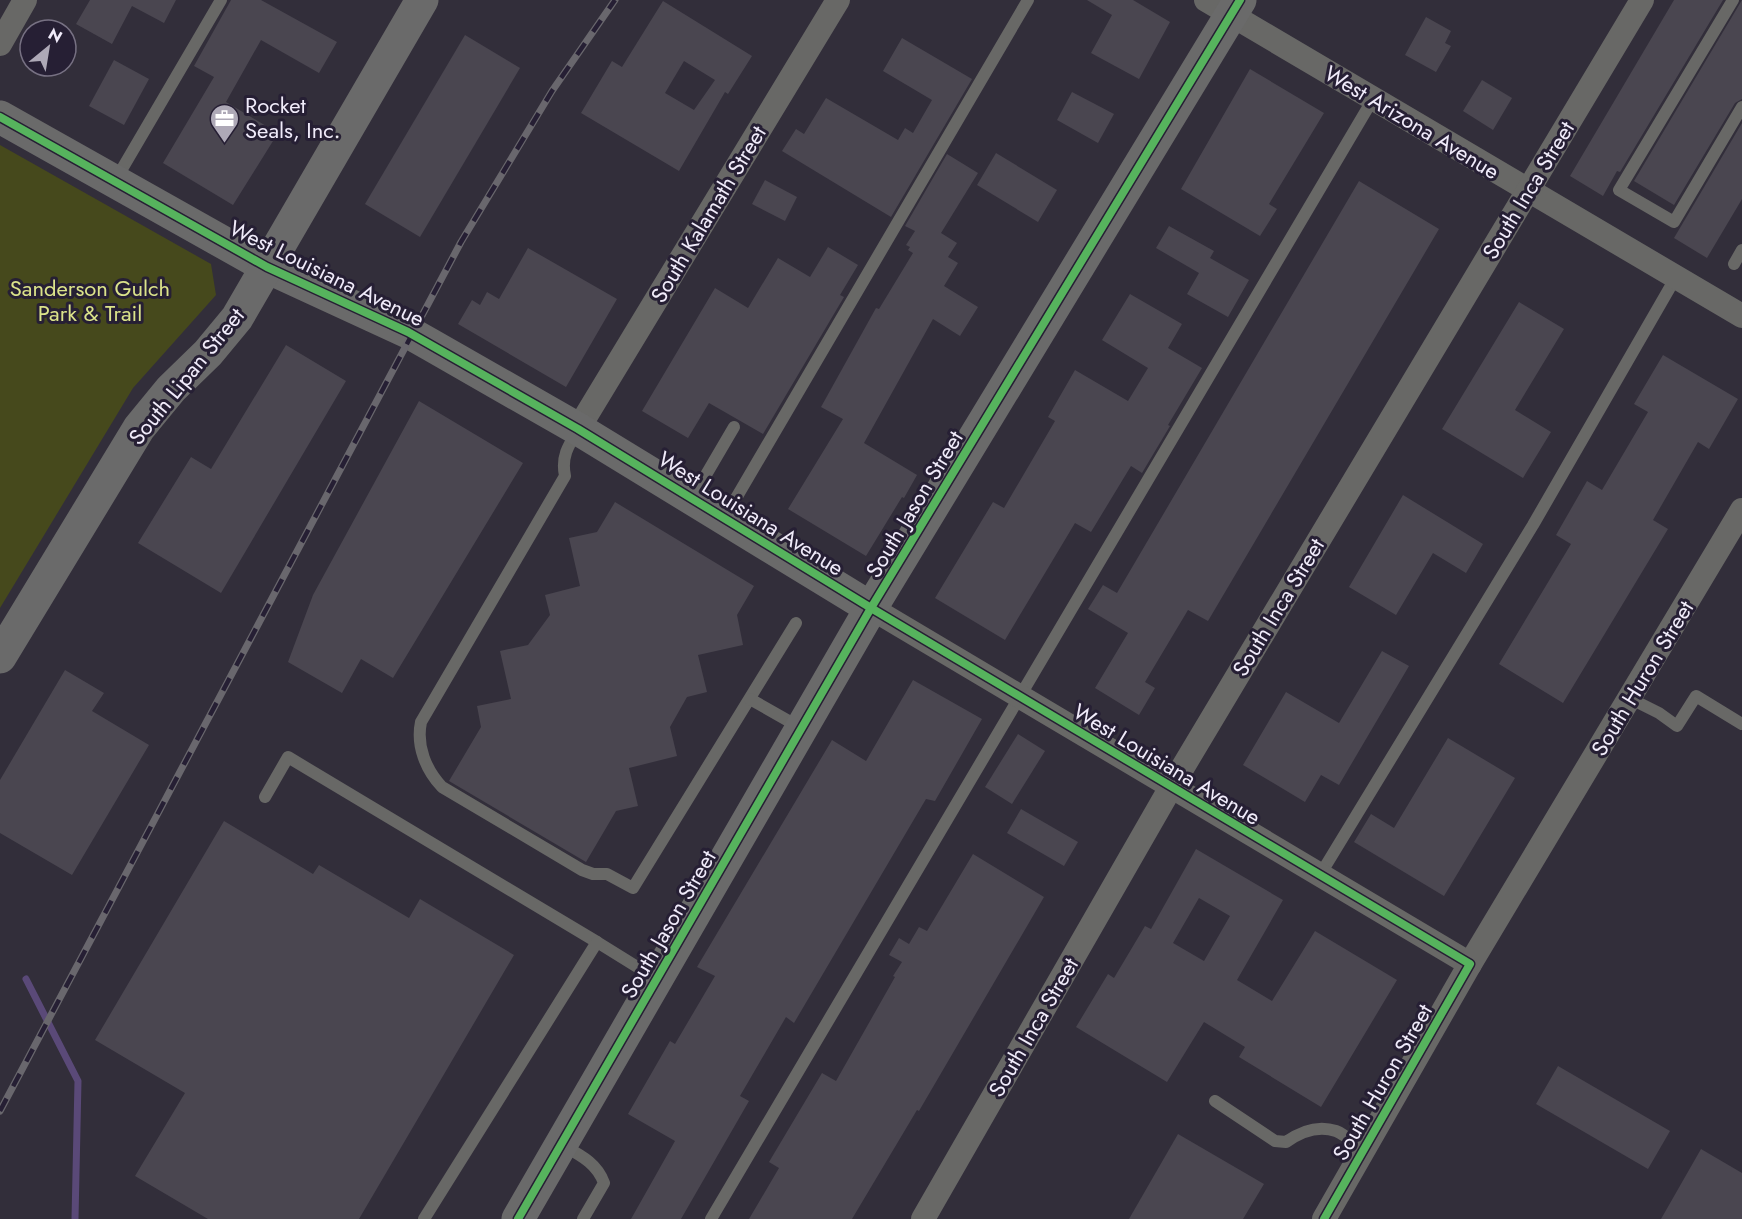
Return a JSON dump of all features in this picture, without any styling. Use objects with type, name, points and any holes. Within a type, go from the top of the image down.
[{"type":"street","points":[[0,44],[25,0]]},
{"type":"street","name":"South Lipan Street","points":[[0,657],[139,428],[171,389],[208,352],[237,318],[422,0]]},
{"type":"street","name":"South Kalamath Street","points":[[578,429],[838,0]]},
{"type":"street","name":"South Inca Street","points":[[923,1219],[1171,787],[1642,0]]},
{"type":"street","name":"West Arizona Avenue","points":[[1226,5],[1373,99],[1742,316]]},
{"type":"street","name":"South Jason Street","points":[[518,1219],[871,608],[1226,5]]},
{"type":"street","name":"West Louisiana Avenue","points":[[0,117],[267,267],[408,332],[578,429],[871,608],[1470,964]]},
{"type":"street","name":"South Huron Street","points":[[1330,1217],[1363,1151],[1470,964],[1742,510]]},
{"type":"lane","points":[[115,182],[221,0]]},
{"type":"lane","points":[[724,518],[1028,0]]},
{"type":"lane","points":[[1733,0],[1619,190],[1674,222],[1742,107]]},
{"type":"lane","points":[[711,1219],[1373,99]]},
{"type":"lane","points":[[1734,264],[1742,250]]},
{"type":"lane","points":[[1320,875],[1533,525],[1676,277]]},
{"type":"lane","points":[[692,498],[734,427]]},
{"type":"lane","points":[[578,429],[564,458],[566,476],[421,722],[419,744],[431,776],[442,788],[582,870],[593,874],[607,874],[633,888],[796,623]]},
{"type":"lane","points":[[1629,698],[1659,713],[1677,726],[1696,696],[1742,724]]},
{"type":"lane","points":[[750,699],[802,729]]},
{"type":"lane","points":[[265,797],[288,757],[657,979]]},
{"type":"lane","points":[[424,1219],[597,942]]},
{"type":"lane","points":[[1215,1101],[1275,1140],[1286,1142],[1295,1135],[1313,1129],[1337,1131],[1363,1151]]},
{"type":"lane","points":[[561,1144],[586,1158],[600,1172],[604,1183],[583,1219]]},
{"type":"green space","name":"Sanderson Gulch Park & Trail","points":[[0,145],[211,264],[216,295],[133,388],[0,608]]},
{"type":"building","points":[[90,0],[176,0],[164,23],[132,6],[112,44],[78,25],[78,21]]},
{"type":"building","points":[[231,0],[261,0],[337,42],[319,73],[261,40],[226,102],[278,133],[233,205],[163,163],[214,77],[194,66]]},
{"type":"building","points":[[1087,0],[1133,0],[1170,22],[1139,79],[1091,53],[1112,15]]},
{"type":"building","points":[[1674,0],[1723,0],[1620,172],[1617,171],[1603,196],[1570,176]]},
{"type":"building","points":[[1742,0],[1742,99],[1735,103],[1674,205],[1634,181]]},
{"type":"building","points":[[663,1],[752,56],[728,94],[725,92],[679,171],[581,113],[612,61],[622,67]],"holes":[[[684,61],[715,80],[694,110],[665,93]]]},
{"type":"building","points":[[1426,17],[1451,31],[1445,43],[1451,46],[1436,72],[1405,55]]},
{"type":"building","points":[[465,35],[520,68],[420,237],[365,204]]},
{"type":"building","points":[[902,38],[972,79],[891,217],[782,151],[796,129],[804,134],[826,98],[898,140],[905,128],[913,133],[932,100],[883,71]]},
{"type":"building","points":[[114,60],[149,79],[124,125],[89,106]]},
{"type":"building","points":[[1250,69],[1324,113],[1269,204],[1277,209],[1260,236],[1181,189]]},
{"type":"building","points":[[1482,80],[1512,98],[1493,130],[1463,111]]},
{"type":"building","points":[[1072,92],[1114,114],[1098,143],[1057,120]]},
{"type":"building","points":[[1742,123],[1742,199],[1707,258],[1674,238]]},
{"type":"building","points":[[996,153],[1057,190],[1038,222],[977,185]]},
{"type":"building","points":[[947,154],[978,173],[941,233],[957,243],[948,257],[958,263],[944,286],[978,307],[960,336],[933,319],[864,443],[917,475],[866,556],[788,509],[843,419],[821,407],[876,308],[879,309],[913,253],[906,245],[915,231],[905,226]]},
{"type":"building","points":[[765,180],[797,197],[785,221],[752,204]]},
{"type":"building","points":[[1359,181],[1439,229],[1208,621],[1188,610],[1145,682],[1155,688],[1139,715],[1095,688],[1128,633],[1088,609],[1103,585],[1117,593]]},
{"type":"building","points":[[1169,226],[1214,251],[1210,258],[1249,280],[1228,317],[1187,294],[1199,273],[1156,248]]},
{"type":"building","points":[[828,247],[858,265],[840,295],[844,297],[763,434],[709,403],[688,438],[642,411],[715,288],[748,308],[778,258],[810,277]]},
{"type":"building","points":[[528,248],[617,299],[566,387],[458,324],[472,300],[480,305],[487,292],[499,299]]},
{"type":"building","points":[[1130,294],[1182,324],[1168,348],[1202,368],[1142,473],[1131,466],[1091,532],[1075,523],[1005,640],[935,598],[993,502],[1004,508],[1055,421],[1048,417],[1075,370],[1128,401],[1148,368],[1102,340]]},
{"type":"building","points":[[1519,302],[1564,329],[1515,410],[1551,432],[1523,478],[1442,429]]},
{"type":"building","points":[[286,345],[346,381],[221,593],[138,543],[191,457],[211,469]]},
{"type":"building","points":[[1663,355],[1738,399],[1709,449],[1698,442],[1653,520],[1668,529],[1563,703],[1499,664],[1571,544],[1556,535],[1587,481],[1602,490],[1648,412],[1634,404]]},
{"type":"building","points":[[419,401],[523,463],[393,678],[361,659],[342,693],[288,662],[313,595]]},
{"type":"building","points":[[1403,495],[1483,544],[1466,573],[1433,553],[1396,615],[1349,587]]},
{"type":"building","points":[[615,502],[754,586],[737,615],[743,645],[698,655],[707,692],[687,697],[670,727],[677,756],[629,768],[638,806],[616,811],[586,862],[449,781],[481,727],[477,706],[511,699],[500,651],[528,645],[550,615],[545,595],[580,586],[569,538],[597,532]]},
{"type":"building","points":[[1382,651],[1409,666],[1339,785],[1321,775],[1305,802],[1243,765],[1286,692],[1339,723]]},
{"type":"building","points":[[65,670],[104,693],[92,711],[149,745],[72,875],[0,833],[0,780]]},
{"type":"building","points":[[913,680],[982,719],[935,801],[926,799],[794,1023],[786,1017],[740,1096],[749,1101],[681,1219],[631,1219],[675,1141],[628,1114],[670,1041],[675,1044],[715,976],[697,967],[832,740],[866,761]]},
{"type":"building","points":[[1018,734],[1045,751],[1012,804],[985,787]]},
{"type":"building","points":[[1448,738],[1515,778],[1444,896],[1354,842],[1371,814],[1394,828]]},
{"type":"building","points":[[1021,809],[1078,842],[1064,866],[1007,833]]},
{"type":"building","points":[[224,821],[313,874],[319,865],[409,918],[420,899],[514,955],[359,1219],[208,1219],[135,1176],[185,1093],[95,1040]]},
{"type":"building","points":[[1196,849],[1283,900],[1237,980],[1272,1001],[1315,931],[1397,980],[1321,1107],[1239,1057],[1245,1047],[1204,1022],[1167,1082],[1076,1027],[1108,974],[1114,978],[1145,926],[1151,929]],"holes":[[[1199,898],[1230,916],[1204,961],[1173,943]]]},
{"type":"building","points":[[973,854],[1044,897],[919,1111],[917,1110],[852,1219],[749,1219],[779,1168],[769,1162],[822,1073],[836,1081],[895,977],[893,976],[902,962],[889,955],[899,938],[909,944],[919,927],[927,931]]},
{"type":"building","points":[[1558,1066],[1670,1131],[1648,1169],[1536,1104]]},
{"type":"building","points":[[1178,1134],[1264,1184],[1243,1219],[1129,1219]]},
{"type":"building","points":[[1701,1149],[1742,1173],[1742,1219],[1661,1219]]},
{"type":"waterway","points":[[26,979],[78,1081],[75,1219]]},
{"type":"railway","points":[[0,1111],[461,242],[552,91],[615,0]]},
{"type":"cycle path","points":[[518,1219],[871,608],[1240,0]]},
{"type":"cycle path","points":[[0,117],[267,267],[408,332],[578,429],[871,608],[1470,964],[1324,1219]]},
{"type":"place","name":"Rocket Seals, Inc.","points":[[224,144]]}]
